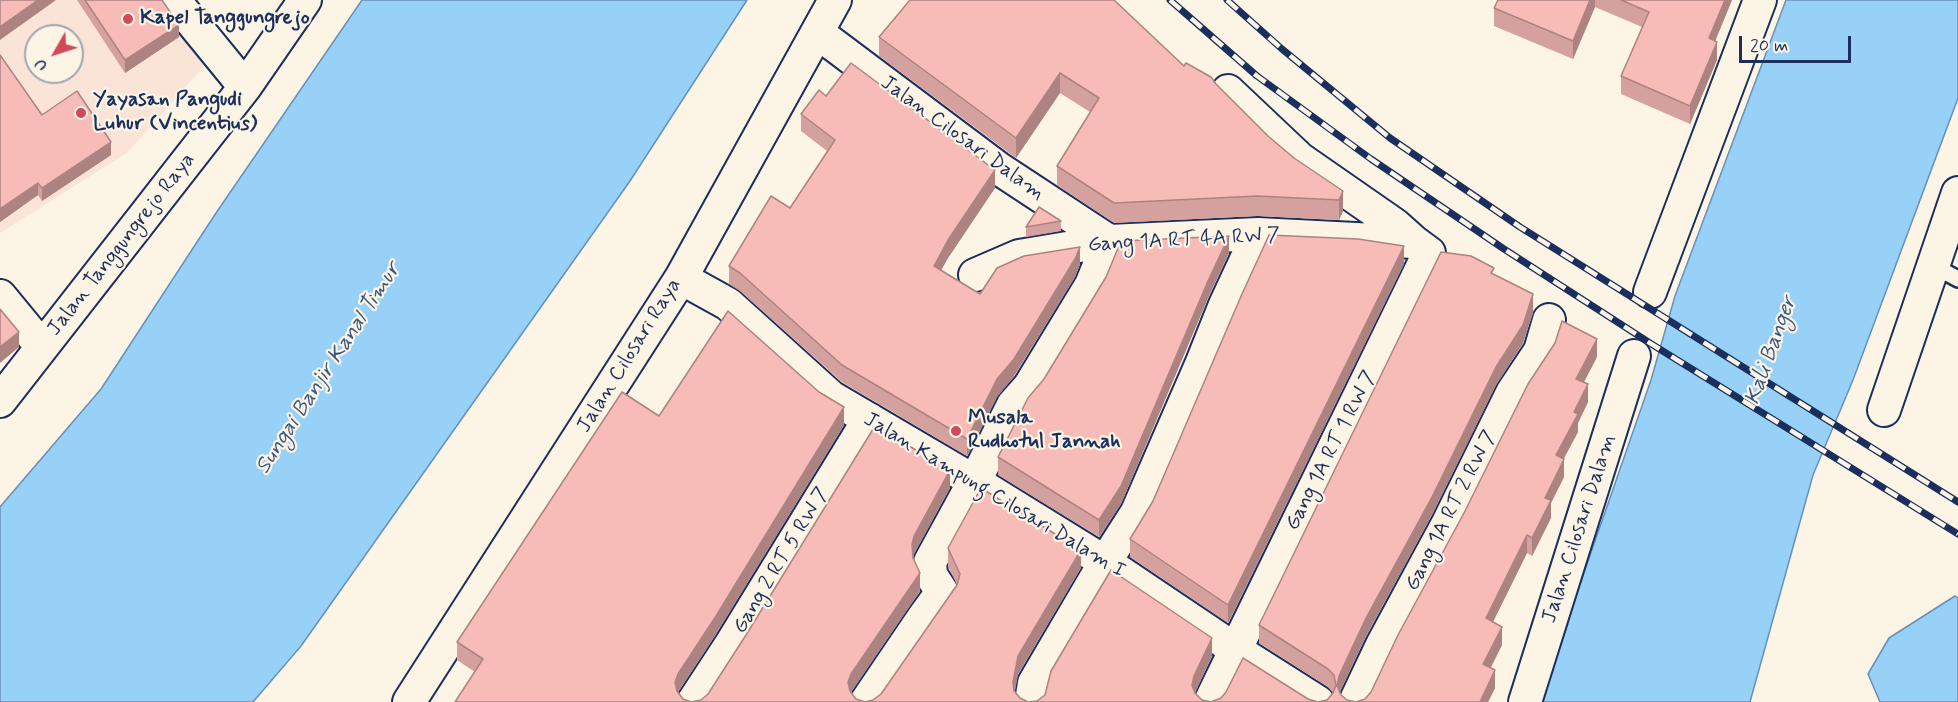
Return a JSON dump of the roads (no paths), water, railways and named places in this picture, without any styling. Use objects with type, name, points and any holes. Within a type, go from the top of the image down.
[{"type":"street","points":[[174,0],[245,87]]},
{"type":"street","name":"Jalan Tanggungrejo Raya","points":[[0,401],[245,87],[305,0]]},
{"type":"street","name":"Jalan Cilosari Raya","points":[[409,702],[681,278],[835,0]]},
{"type":"street","points":[[1650,292],[1760,0]]},
{"type":"street","name":"Jalan Cilosari Dalam","points":[[818,33],[998,168],[1109,241]]},
{"type":"street","points":[[1228,91],[1300,159],[1395,225],[1421,248]]},
{"type":"street","points":[[1884,410],[1946,273],[1958,193]]},
{"type":"street","points":[[1031,702],[1034,683],[1137,512],[1225,305],[1258,234]]},
{"type":"street","name":"Gang 1A RT 4A RW 7","points":[[975,274],[1019,256],[1109,241],[1258,234],[1421,248]]},
{"type":"street","points":[[866,702],[942,592],[931,575],[930,562],[1013,405],[1029,387],[1091,285],[1109,241]]},
{"type":"street","name":"Gang 1A RT 1 RW 7","points":[[1210,702],[1267,581],[1323,474],[1421,248]]},
{"type":"street","name":"Jalan Kampung Cilosari Dalam I","points":[[681,278],[728,304],[831,397],[974,480],[1105,562],[1318,702]]},
{"type":"street","points":[[0,296],[42,347]]},
{"type":"street","name":"Gang 1A RT 2 RW 7","points":[[1355,702],[1382,645],[1448,524],[1512,393],[1540,351],[1548,320]]},
{"type":"street","name":"Jalan Cilosari Dalam","points":[[1525,702],[1634,356]]},
{"type":"street","name":"Gang 2 RT 5 RW 7","points":[[693,702],[869,419]]},
{"type":"water","name":"Sungai Banjir Kanal Timur","points":[[362,0],[747,0],[630,181],[301,646],[253,702],[0,702],[0,507],[101,389],[216,213]]},
{"type":"water","name":"Kali Banger","points":[[1786,0],[1958,0],[1958,98],[1853,380],[1813,475],[1750,702],[1539,702],[1651,380],[1675,296]]},
{"type":"water","points":[[1955,596],[1958,598],[1958,702],[1880,702],[1868,674],[1889,638]]},
{"type":"railway","points":[[1170,0],[1257,76],[1371,159],[1504,249],[1653,345],[1958,534]]},
{"type":"railway","points":[[1227,0],[1282,49],[1390,138],[1520,227],[1958,502]]},
{"type":"place","name":"Kapel Tanggungrejo","points":[[128,19]]},
{"type":"place","name":"Yayasan Pangudi Luhur (Vincentius)","points":[[81,113]]},
{"type":"place","name":"Musala Rudhotul Jannah","points":[[956,431]]}]
